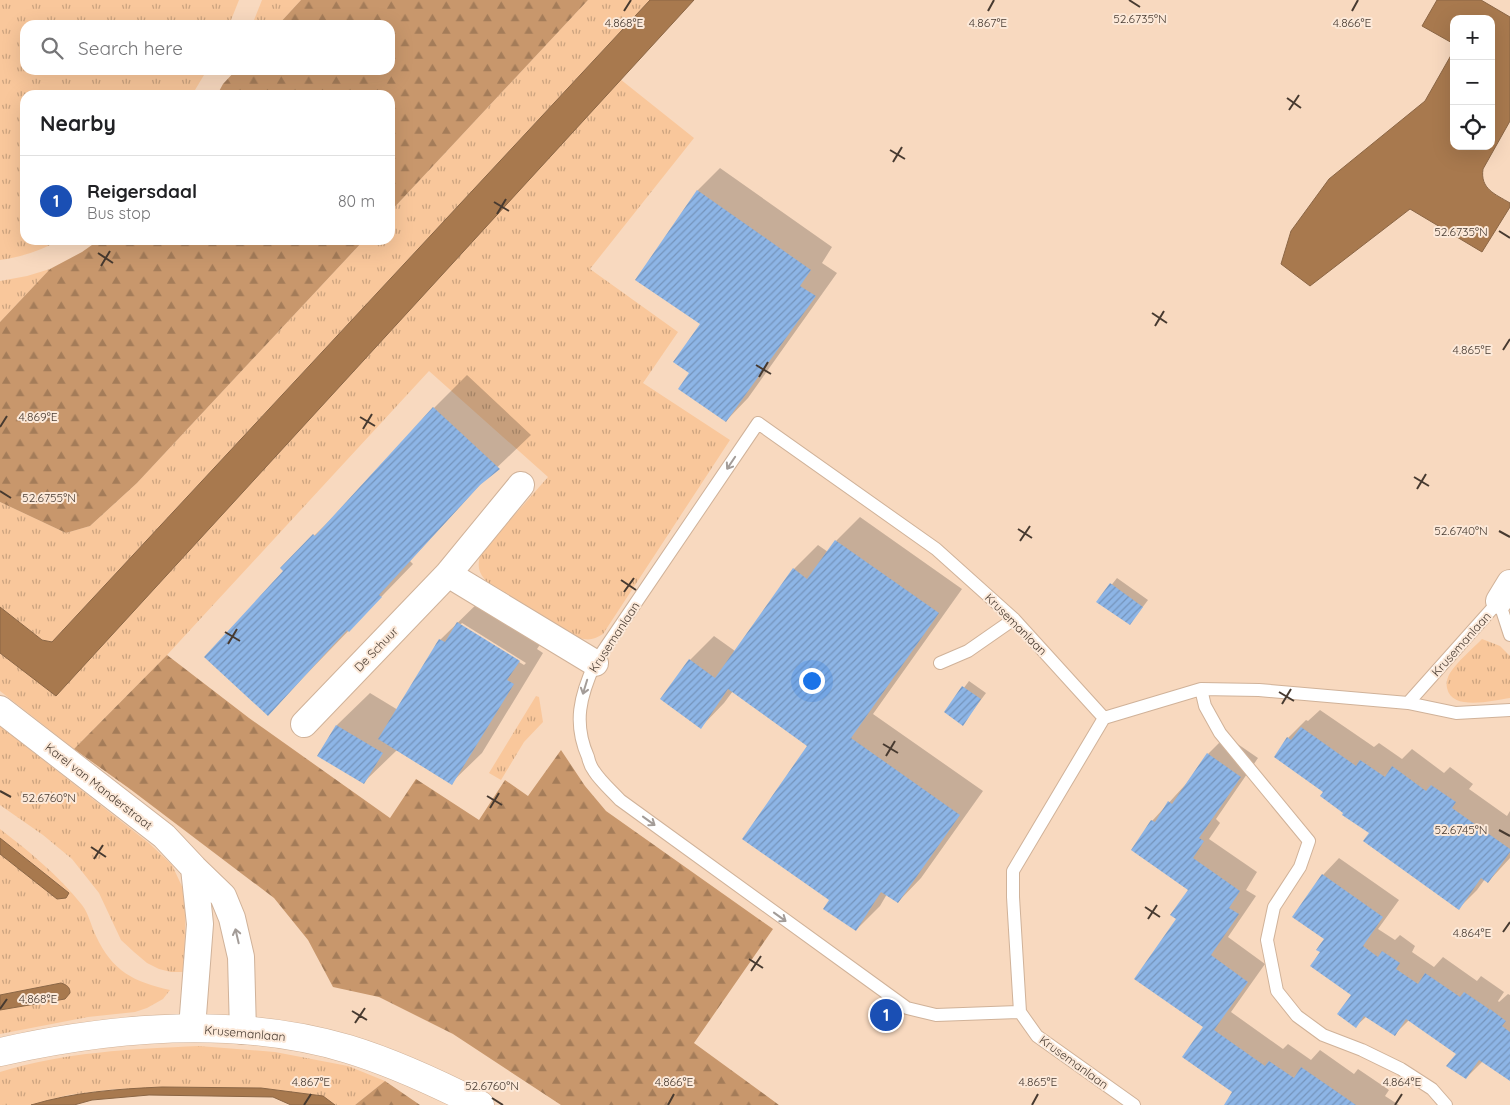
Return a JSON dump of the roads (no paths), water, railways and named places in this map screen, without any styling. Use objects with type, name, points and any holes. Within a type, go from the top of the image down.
[{"type":"main road","name":"Krusemanlaan","points":[[0,1052],[48,1041],[147,1030],[192,1028],[243,1031],[294,1038],[346,1049],[389,1063],[440,1084],[480,1105]]},
{"type":"street","name":"De Schuur","points":[[304,724],[448,574],[521,486]]},
{"type":"street","points":[[448,574],[595,663]]},
{"type":"street","name":"Karel van Manderstraat","points":[[0,708],[164,836],[224,896],[232,918],[241,957],[243,1031]]},
{"type":"street","points":[[192,1028],[200,924],[194,868]]},
{"type":"lane","name":"Krusemanlaan","points":[[1104,718],[1014,619],[936,549],[758,423],[595,663],[587,680],[579,710],[581,741],[594,771],[620,800],[906,1008],[936,1015],[1020,1012],[1037,1036],[1134,1105]]},
{"type":"lane","name":"Krusemanlaan","points":[[1408,703],[1505,592]]},
{"type":"lane","points":[[1505,592],[1510,634]]},
{"type":"lane","points":[[940,663],[968,651],[1014,619]]},
{"type":"lane","points":[[1201,689],[1205,706],[1220,733],[1309,841],[1300,866],[1274,907],[1267,940],[1278,991],[1297,1016],[1323,1035],[1362,1050],[1401,1069],[1432,1089],[1446,1105]]},
{"type":"lane","points":[[1020,1012],[1013,897],[1014,872],[1104,718],[1201,689],[1259,690],[1408,703],[1456,713],[1510,710]]},
{"type":"place","name":"Reigersdaal","points":[[886,1015]]}]
